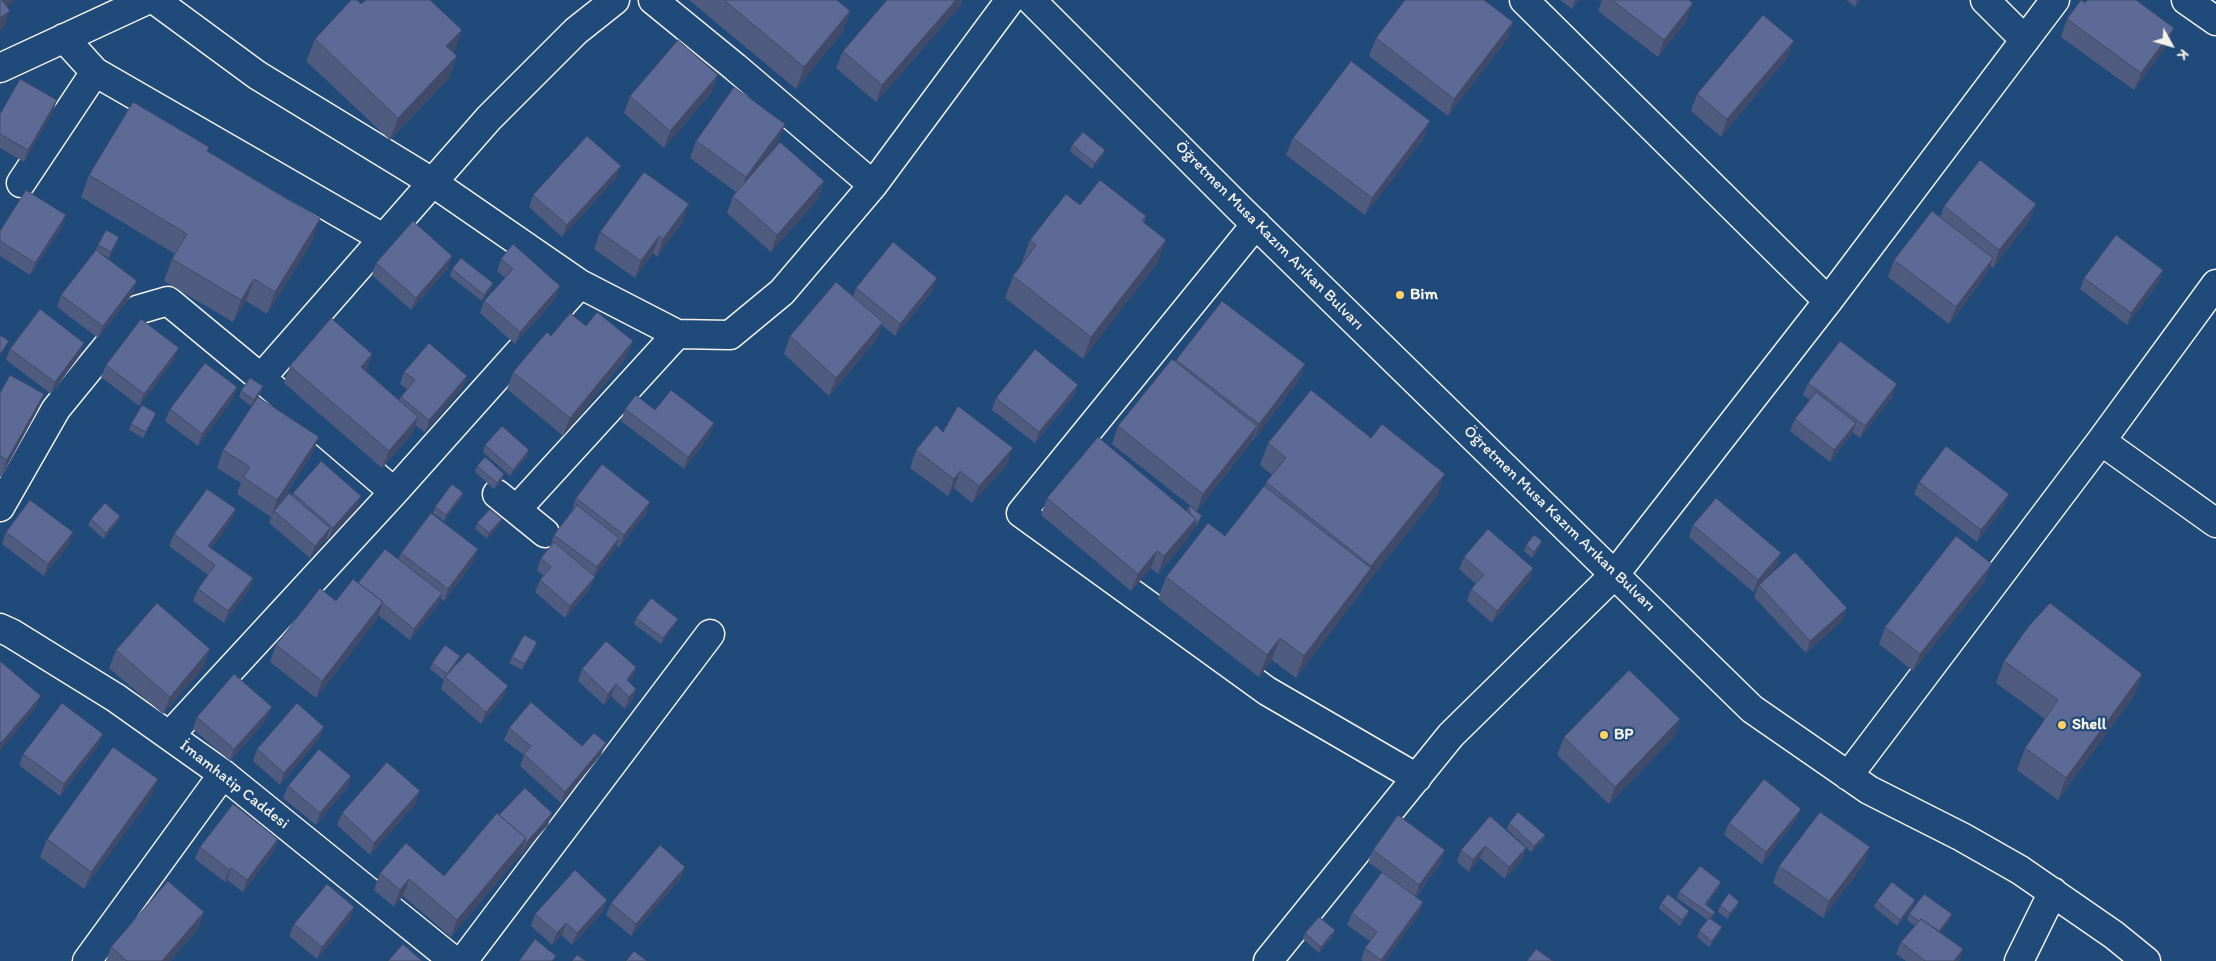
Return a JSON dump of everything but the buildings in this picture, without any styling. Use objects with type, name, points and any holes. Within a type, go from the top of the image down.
[{"type":"street","points":[[0,68],[147,0]]},
{"type":"street","points":[[155,0],[257,75],[432,182],[580,284],[677,334],[730,335],[782,292],[873,185],[1010,0]]},
{"type":"street","points":[[260,378],[488,118],[576,31],[615,0]]},
{"type":"street","points":[[653,0],[873,185]]},
{"type":"street","name":"Öğretmen Musa Kazım Arıkan Bulvarı","points":[[1031,0],[1256,224],[1752,709],[1869,790],[2003,860],[2114,935],[2146,961]]},
{"type":"street","points":[[1524,0],[1828,301]]},
{"type":"street","points":[[1985,0],[2025,40]]},
{"type":"street","points":[[1268,961],[1452,735],[1614,574],[1828,301],[2055,0]]},
{"type":"street","points":[[2186,0],[2216,21]]},
{"type":"street","points":[[64,38],[95,72],[383,238]]},
{"type":"street","points":[[21,183],[95,72]]},
{"type":"street","points":[[1256,224],[1021,513],[1267,690],[1416,778]]},
{"type":"street","points":[[170,735],[394,492],[580,284]]},
{"type":"street","points":[[1848,776],[2216,284]]},
{"type":"street","points":[[0,506],[56,409],[137,310],[168,301],[394,492]]},
{"type":"street","points":[[545,533],[507,502],[677,334]]},
{"type":"street","points":[[2100,441],[2216,523]]},
{"type":"street","name":"İmamhatip Caddesi","points":[[0,628],[100,688],[170,735],[223,774],[454,961]]},
{"type":"street","points":[[462,961],[710,634]]},
{"type":"street","points":[[87,961],[223,774]]},
{"type":"street","points":[[2019,961],[2053,892]]},
{"type":"place","name":"Bim","points":[[1400,295]]},
{"type":"place","name":"Shell","points":[[2062,725]]},
{"type":"place","name":"BP","points":[[1604,735]]}]
